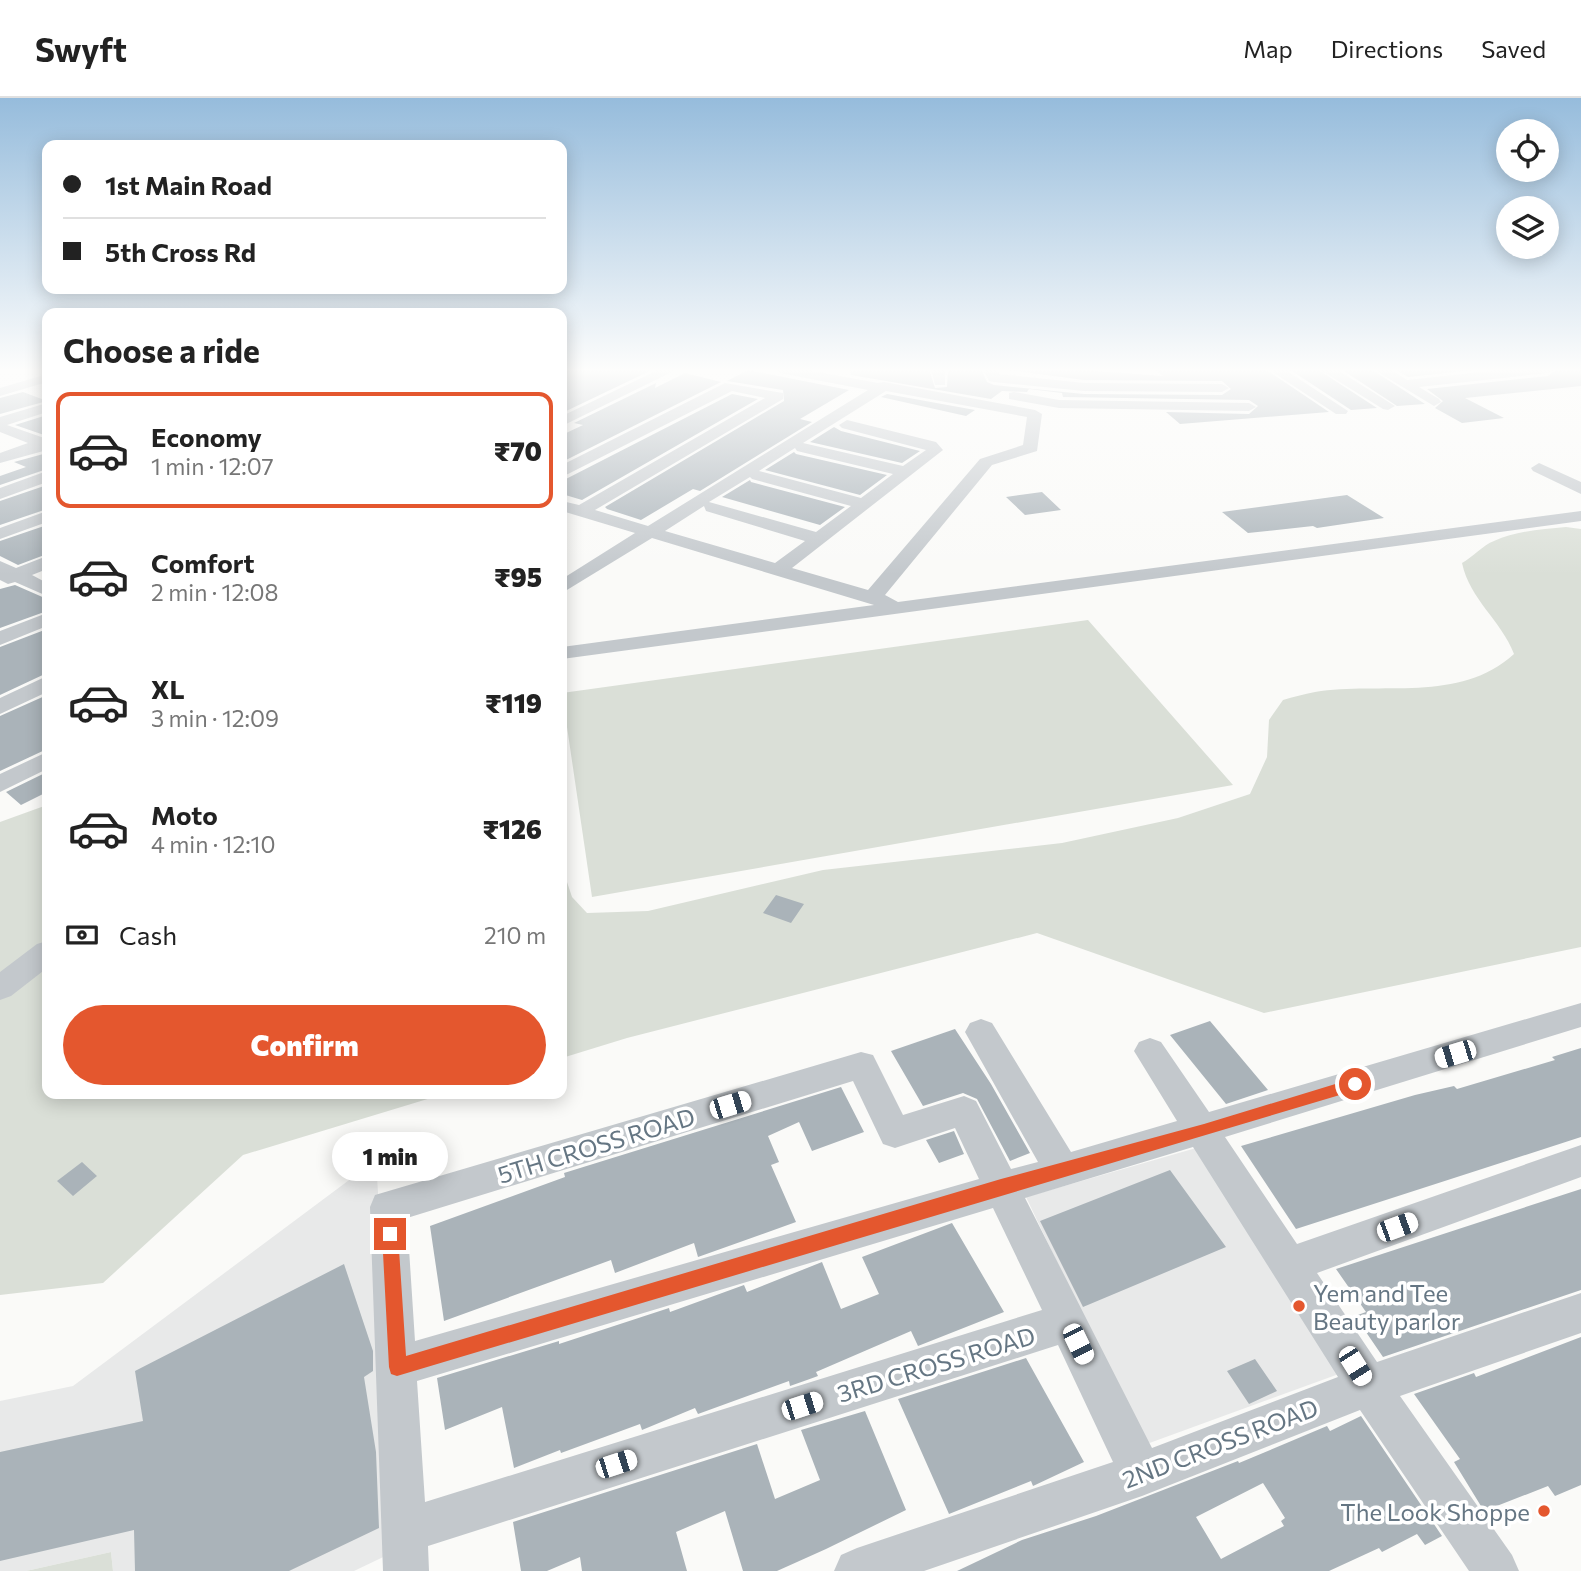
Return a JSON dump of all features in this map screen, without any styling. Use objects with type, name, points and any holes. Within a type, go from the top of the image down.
[{"type":"street","points":[[567,468],[628,438]]},
{"type":"street","points":[[571,509],[702,438]]},
{"type":"street","points":[[567,584],[800,438]]},
{"type":"street","points":[[778,570],[935,447],[898,438]]},
{"type":"street","points":[[872,598],[986,462],[1031,448],[1032,438]]},
{"type":"street","points":[[0,458],[42,440]]},
{"type":"street","points":[[803,448],[906,472]]},
{"type":"street","points":[[1539,468],[1581,489]]},
{"type":"street","points":[[758,476],[864,504]]},
{"type":"street","points":[[0,494],[42,478]]},
{"type":"street","points":[[712,507],[819,539]]},
{"type":"street","points":[[571,509],[902,607]]},
{"type":"street","points":[[567,652],[1581,516]]},
{"type":"street","points":[[0,534],[42,518]]},
{"type":"street","points":[[6,574],[42,563]]},
{"type":"street","points":[[6,574],[42,588]]},
{"type":"street","points":[[0,639],[42,621]]},
{"type":"street","points":[[0,707],[42,686]]},
{"type":"street","points":[[0,784],[42,762]]},
{"type":"street","points":[[0,988],[42,956]]},
{"type":"street","points":[[397,1367],[1001,1186],[1204,1131],[1581,1015]]},
{"type":"street","points":[[981,1032],[1062,1170]]},
{"type":"street","points":[[1150,1051],[1292,1264],[1368,1386],[1496,1571]]},
{"type":"street","name":"5TH CROSS ROAD","points":[[388,1207],[861,1065],[895,1133],[964,1111]]},
{"type":"street","points":[[964,1111],[1142,1474]]},
{"type":"street","points":[[1292,1264],[1581,1161]]},
{"type":"street","points":[[388,1207],[405,1551]]},
{"type":"street","name":"2ND CROSS ROAD","points":[[857,1571],[1142,1474],[1368,1386],[1581,1313]]},
{"type":"street","name":"3RD CROSS ROAD","points":[[405,1551],[1067,1322]]},
{"type":"shaded area","points":[[1566,527],[1581,529],[1581,947],[1264,1013],[1037,933],[627,1038],[567,1056],[567,882],[572,897],[587,913],[648,911],[823,870],[1062,843],[1178,818],[1250,794],[1267,757],[1269,720],[1283,700],[1340,689],[1444,685],[1492,670],[1514,654],[1502,631],[1472,588],[1462,563],[1486,545],[1529,531]]},
{"type":"shaded area","points":[[1088,620],[1233,785],[592,897],[567,727],[567,692]]},
{"type":"shaded area","points":[[42,807],[42,1099],[428,1099],[243,1155],[103,1283],[0,1295],[0,822]]},
{"type":"shaded area","points":[[1203,1146],[1347,1371],[1144,1445],[1026,1197]]},
{"type":"shaded area","points":[[376,1160],[400,1549],[354,1571],[113,1571],[111,1552],[26,1571],[0,1571],[0,1401],[73,1386]]},
{"type":"shaded area","points":[[111,1552],[113,1571],[26,1571]]},
{"type":"building","points":[[567,438],[610,438],[567,459]]},
{"type":"building","points":[[647,438],[690,438],[582,500],[567,496],[567,478]]},
{"type":"building","points":[[722,438],[786,438],[700,491],[693,489],[641,520],[605,507]]},
{"type":"building","points":[[817,438],[868,438],[920,451],[902,463],[810,442]]},
{"type":"building","points":[[794,452],[887,475],[860,495],[765,470]]},
{"type":"building","points":[[42,454],[42,471],[0,485],[0,476],[26,467],[14,462]]},
{"type":"building","points":[[750,480],[845,507],[820,525],[722,497]]},
{"type":"building","points":[[42,487],[42,511],[0,525],[0,501]]},
{"type":"building","points":[[1042,492],[1061,510],[1025,515],[1006,497]]},
{"type":"building","points":[[1347,495],[1384,518],[1317,528],[1313,526],[1248,533],[1222,512]]},
{"type":"building","points":[[42,527],[42,556],[18,565],[0,556],[0,541]]},
{"type":"building","points":[[15,585],[42,597],[42,613],[0,628],[0,589]]},
{"type":"building","points":[[42,631],[42,675],[0,695],[0,647]]},
{"type":"building","points":[[42,697],[42,751],[0,771],[0,716]]},
{"type":"building","points":[[42,774],[42,794],[21,805],[6,792]]},
{"type":"building","points":[[776,895],[804,904],[791,923],[763,913]]},
{"type":"building","points":[[1210,1021],[1268,1090],[1226,1104],[1170,1035]]},
{"type":"building","points":[[955,1029],[991,1084],[1030,1153],[1010,1161],[977,1099],[963,1093],[923,1106],[891,1051]]},
{"type":"building","points":[[1581,1048],[1581,1137],[1296,1229],[1241,1146],[1415,1095],[1454,1086],[1457,1089],[1555,1060],[1552,1057]]},
{"type":"building","points":[[841,1087],[864,1132],[812,1151],[799,1122],[768,1136],[779,1162],[771,1165],[796,1222],[698,1257],[694,1243],[615,1273],[611,1260],[444,1321],[430,1226],[565,1177],[564,1173]]},
{"type":"building","points":[[954,1131],[964,1154],[939,1163],[926,1140]]},
{"type":"building","points":[[82,1162],[97,1176],[73,1196],[57,1181]]},
{"type":"building","points":[[1170,1170],[1226,1247],[1083,1307],[1040,1221]]},
{"type":"building","points":[[1581,1189],[1581,1290],[1383,1357],[1355,1316],[1366,1312],[1336,1269]]},
{"type":"building","points":[[952,1223],[1004,1312],[918,1346],[911,1331],[816,1372],[818,1376],[790,1386],[789,1381],[698,1414],[695,1408],[642,1430],[640,1424],[514,1468],[502,1407],[445,1430],[437,1378],[559,1341],[559,1344],[669,1308],[670,1312],[744,1285],[747,1292],[822,1262],[841,1309],[879,1294],[862,1257]]},
{"type":"building","points":[[344,1264],[373,1351],[373,1371],[364,1377],[376,1452],[379,1528],[289,1571],[135,1571],[134,1530],[0,1561],[0,1452],[143,1421],[135,1371]]},
{"type":"building","points":[[1581,1337],[1581,1485],[1555,1496],[1548,1486],[1484,1511],[1454,1462],[1460,1459],[1414,1394],[1474,1373],[1476,1377]]},
{"type":"building","points":[[1026,1358],[1084,1462],[1033,1486],[1031,1481],[949,1514],[898,1399]]},
{"type":"building","points":[[1255,1359],[1277,1391],[1249,1404],[1227,1371]]},
{"type":"building","points":[[865,1411],[906,1510],[826,1549],[777,1571],[743,1571],[725,1511],[676,1532],[687,1571],[582,1571],[580,1557],[547,1571],[521,1571],[513,1522],[757,1444],[775,1499],[820,1480],[801,1430]]},
{"type":"building","points":[[1361,1416],[1442,1536],[1425,1545],[1417,1534],[1382,1552],[1379,1548],[1329,1571],[957,1571],[1022,1540],[1096,1516],[1238,1461],[1239,1463],[1327,1426],[1330,1431]],"holes":[[[1263,1483],[1285,1518],[1281,1521],[1284,1526],[1221,1559],[1196,1517]]]},
{"type":"place","name":"Yem and Tee Beauty parlor","points":[[1299,1306]]},
{"type":"place","name":"The Look Shoppe","points":[[1544,1511]]},
{"type":"route","points":[[390,1234],[397,1367],[1001,1186],[1204,1131],[1355,1084]]}]
